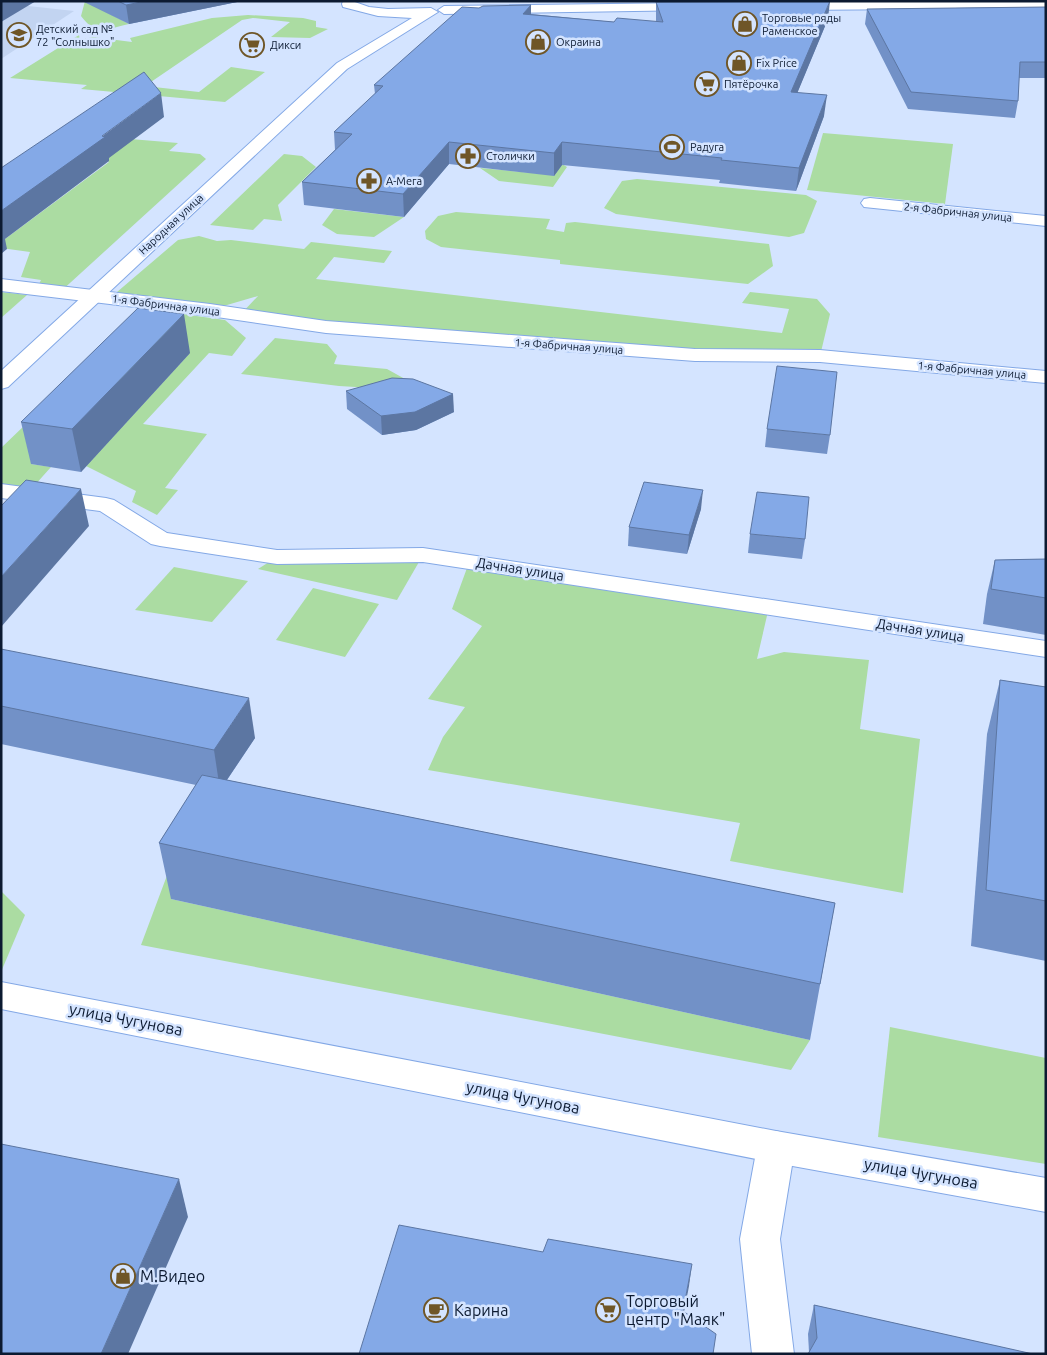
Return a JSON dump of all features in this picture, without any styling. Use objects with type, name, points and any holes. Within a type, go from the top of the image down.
[{"type":"main road","points":[[437,11],[465,1]]},
{"type":"main road","points":[[346,2],[361,9],[382,13],[706,7]]},
{"type":"main road","points":[[346,2],[359,23]]},
{"type":"main road","points":[[777,6],[1046,4]]},
{"type":"main road","name":"Народная улица","points":[[1,383],[342,66],[437,11]]},
{"type":"main road","name":"Народная улица","points":[[342,66],[359,39]]},
{"type":"main road","name":"2-я Фабричная улица","points":[[870,203],[1046,220]]},
{"type":"main road","name":"1-я Фабричная улица","points":[[1,285],[210,310],[326,327],[695,355],[820,356],[1046,377]]},
{"type":"main road","name":"Дачная улица","points":[[1,491],[106,505],[160,539],[277,557],[423,555],[1046,649]]},
{"type":"main road","name":"улица Чугунова","points":[[1,995],[776,1147],[1046,1195]]},
{"type":"main road","points":[[772,1354],[760,1238],[776,1147]]},
{"type":"shaded area","name":"Детский сад № 72 \"Солнышко\"","points":[[1,3],[74,11],[1,59]]},
{"type":"green space","points":[[85,1],[129,24],[97,30],[81,16]]},
{"type":"green space","points":[[248,15],[303,18],[316,21],[316,27],[328,29],[310,38],[271,37],[290,22],[253,18],[242,20],[145,86],[199,92],[231,67],[265,72],[225,102],[81,89],[87,85],[10,78],[79,35],[80,40],[93,37],[132,42],[130,38],[212,18]]},
{"type":"green space","points":[[823,133],[953,144],[945,204],[807,190]]},
{"type":"green space","points":[[71,134],[178,143],[169,151],[200,154],[206,159],[59,293],[36,290],[41,280],[21,277],[30,252],[1,248],[1,242],[109,162]]},
{"type":"green space","points":[[284,154],[302,156],[316,167],[278,205],[282,221],[264,219],[253,230],[210,225]]},
{"type":"green space","points":[[562,164],[567,167],[553,187],[499,181],[480,168],[554,175]]},
{"type":"green space","points":[[637,179],[806,195],[817,201],[804,233],[789,237],[616,214],[604,208],[622,181]]},
{"type":"green space","points":[[334,209],[404,217],[374,237],[337,234],[322,225]]},
{"type":"green space","points":[[456,212],[550,219],[546,229],[564,232],[566,223],[575,222],[769,244],[773,266],[748,284],[560,264],[560,260],[441,247],[426,239],[425,231],[438,216]]},
{"type":"green space","points":[[199,236],[217,241],[231,240],[304,249],[311,242],[392,251],[384,263],[334,257],[316,279],[782,333],[789,309],[742,303],[750,292],[817,299],[830,314],[820,356],[695,355],[240,315],[258,296],[210,310],[110,298],[178,240]]},
{"type":"green space","points":[[1,292],[27,295],[1,318]]},
{"type":"green space","points":[[146,309],[225,320],[246,338],[232,356],[209,353],[143,424],[207,434],[165,488],[178,490],[157,515],[132,502],[136,491],[86,466],[189,354],[31,464],[51,467],[26,495],[1,491],[1,448]]},
{"type":"green space","points":[[275,338],[327,344],[337,356],[334,364],[387,369],[405,379],[389,389],[339,386],[241,374]]},
{"type":"green space","points":[[423,555],[397,600],[258,569],[277,557]]},
{"type":"green space","points":[[174,567],[248,581],[212,622],[135,610]]},
{"type":"green space","points":[[467,568],[769,607],[757,659],[784,652],[869,660],[860,729],[920,739],[903,893],[730,861],[740,823],[428,770],[443,737],[465,707],[428,699],[482,626],[452,609]]},
{"type":"green space","points":[[313,588],[379,604],[345,657],[276,640]]},
{"type":"green space","points":[[187,822],[171,899],[810,1040],[791,1070],[141,945]]},
{"type":"green space","points":[[1,893],[25,915],[1,972]]},
{"type":"green space","points":[[890,1027],[1046,1058],[1046,1164],[878,1137]]},
{"type":"building","points":[[118,1],[146,1],[126,5]]},
{"type":"building","points":[[830,1],[791,92],[827,95],[799,168],[721,160],[722,158],[562,142],[554,153],[449,142],[403,194],[302,182],[352,134],[334,132],[383,86],[374,85],[462,7],[531,5],[523,14],[614,22],[617,18],[663,22],[656,2]]},
{"type":"building","points":[[1046,7],[1046,62],[1020,62],[1018,101],[911,92],[867,9]]},
{"type":"building","points":[[144,72],[161,93],[102,136],[105,137],[1,211],[1,168]]},
{"type":"building","points":[[138,308],[184,314],[72,429],[21,422]]},
{"type":"building","points":[[777,366],[837,372],[830,435],[767,429]]},
{"type":"building","points":[[392,378],[413,379],[453,394],[415,412],[381,416],[346,391]]},
{"type":"building","points":[[26,480],[81,489],[1,577],[1,506]]},
{"type":"building","points":[[644,482],[703,490],[689,535],[629,527]]},
{"type":"building","points":[[757,492],[809,497],[805,539],[750,534]]},
{"type":"building","points":[[1046,559],[1046,598],[991,589],[995,560]]},
{"type":"building","points":[[1,649],[249,698],[214,750],[1,706]]},
{"type":"building","points":[[1000,680],[1046,687],[1046,901],[986,890]]},
{"type":"building","points":[[202,775],[835,903],[820,984],[159,843]]},
{"type":"building","points":[[1,1144],[179,1179],[101,1354],[1,1354]]},
{"type":"building","points":[[399,1225],[543,1252],[548,1239],[692,1264],[683,1311],[716,1334],[713,1354],[359,1354]]},
{"type":"building","points":[[814,1305],[1033,1354],[808,1354],[817,1338]]},
{"type":"place","name":"Торговые ряды Раменское","points":[[745,24]]},
{"type":"place","name":"Детский сад № 72 \"Солнышко\"","points":[[19,35]]},
{"type":"place","name":"Окраина","points":[[538,42]]},
{"type":"place","name":"Дикси","points":[[252,45]]},
{"type":"place","name":"Fix Price","points":[[739,63]]},
{"type":"place","name":"Пятёрочка","points":[[707,84]]},
{"type":"place","name":"Радуга","points":[[672,147]]},
{"type":"place","name":"Столички","points":[[468,156]]},
{"type":"place","name":"А-Мега","points":[[369,181]]},
{"type":"place","name":"М.Видео","points":[[123,1276]]},
{"type":"place","name":"Карина","points":[[436,1310]]},
{"type":"place","name":"Торговый центр \"Маяк\"","points":[[608,1310]]}]
